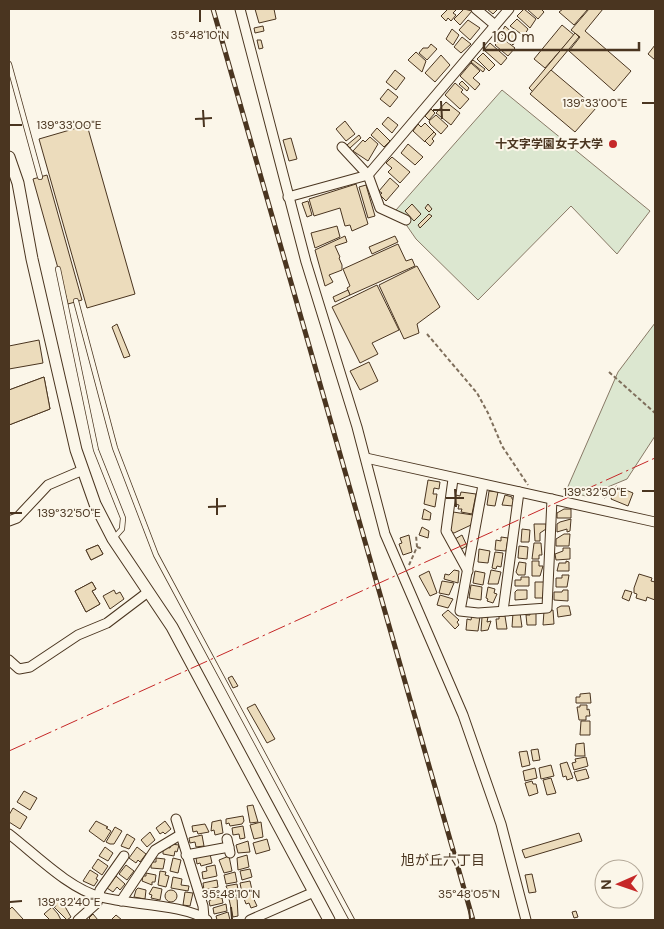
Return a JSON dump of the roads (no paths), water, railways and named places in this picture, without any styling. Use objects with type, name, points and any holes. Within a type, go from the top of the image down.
[{"type":"street","points":[[240,9],[288,197],[366,458],[385,534],[463,715],[498,815],[526,920]]},
{"type":"street","points":[[476,9],[495,26]]},
{"type":"street","points":[[288,197],[368,175],[509,9]]},
{"type":"street","points":[[342,147],[368,175],[380,208],[406,220]]},
{"type":"street","points":[[9,157],[14,185],[83,470],[95,504],[113,539],[172,627],[329,920]]},
{"type":"street","points":[[366,458],[453,479],[655,522]]},
{"type":"street","points":[[9,522],[17,518],[48,485],[83,470]]},
{"type":"street","points":[[453,479],[446,531],[468,571]]},
{"type":"street","points":[[483,485],[460,610],[478,613],[547,608],[552,499]]},
{"type":"street","points":[[503,611],[519,492]]},
{"type":"street","points":[[9,660],[19,669],[30,667],[78,635],[107,623],[148,592]]},
{"type":"street","points":[[9,834],[65,878],[99,897],[174,909],[205,919],[203,906],[176,819]]},
{"type":"street","points":[[121,901],[155,850],[180,835]]},
{"type":"street","points":[[186,855],[228,846]]},
{"type":"street","points":[[78,920],[97,902],[100,890],[124,856]]},
{"type":"street","points":[[250,920],[314,892]]},
{"type":"lane","points":[[9,64],[40,177]]},
{"type":"lane","points":[[58,269],[96,450],[123,518],[122,530],[113,539]]},
{"type":"lane","points":[[76,302],[115,448],[156,555],[352,920]]},
{"type":"railway","points":[[213,9],[473,920]]},
{"type":"place","name":"十文字学園女子大学","points":[[613,144]]},
{"type":"district","name":"旭が丘六丁目","points":[[443,860]]}]
